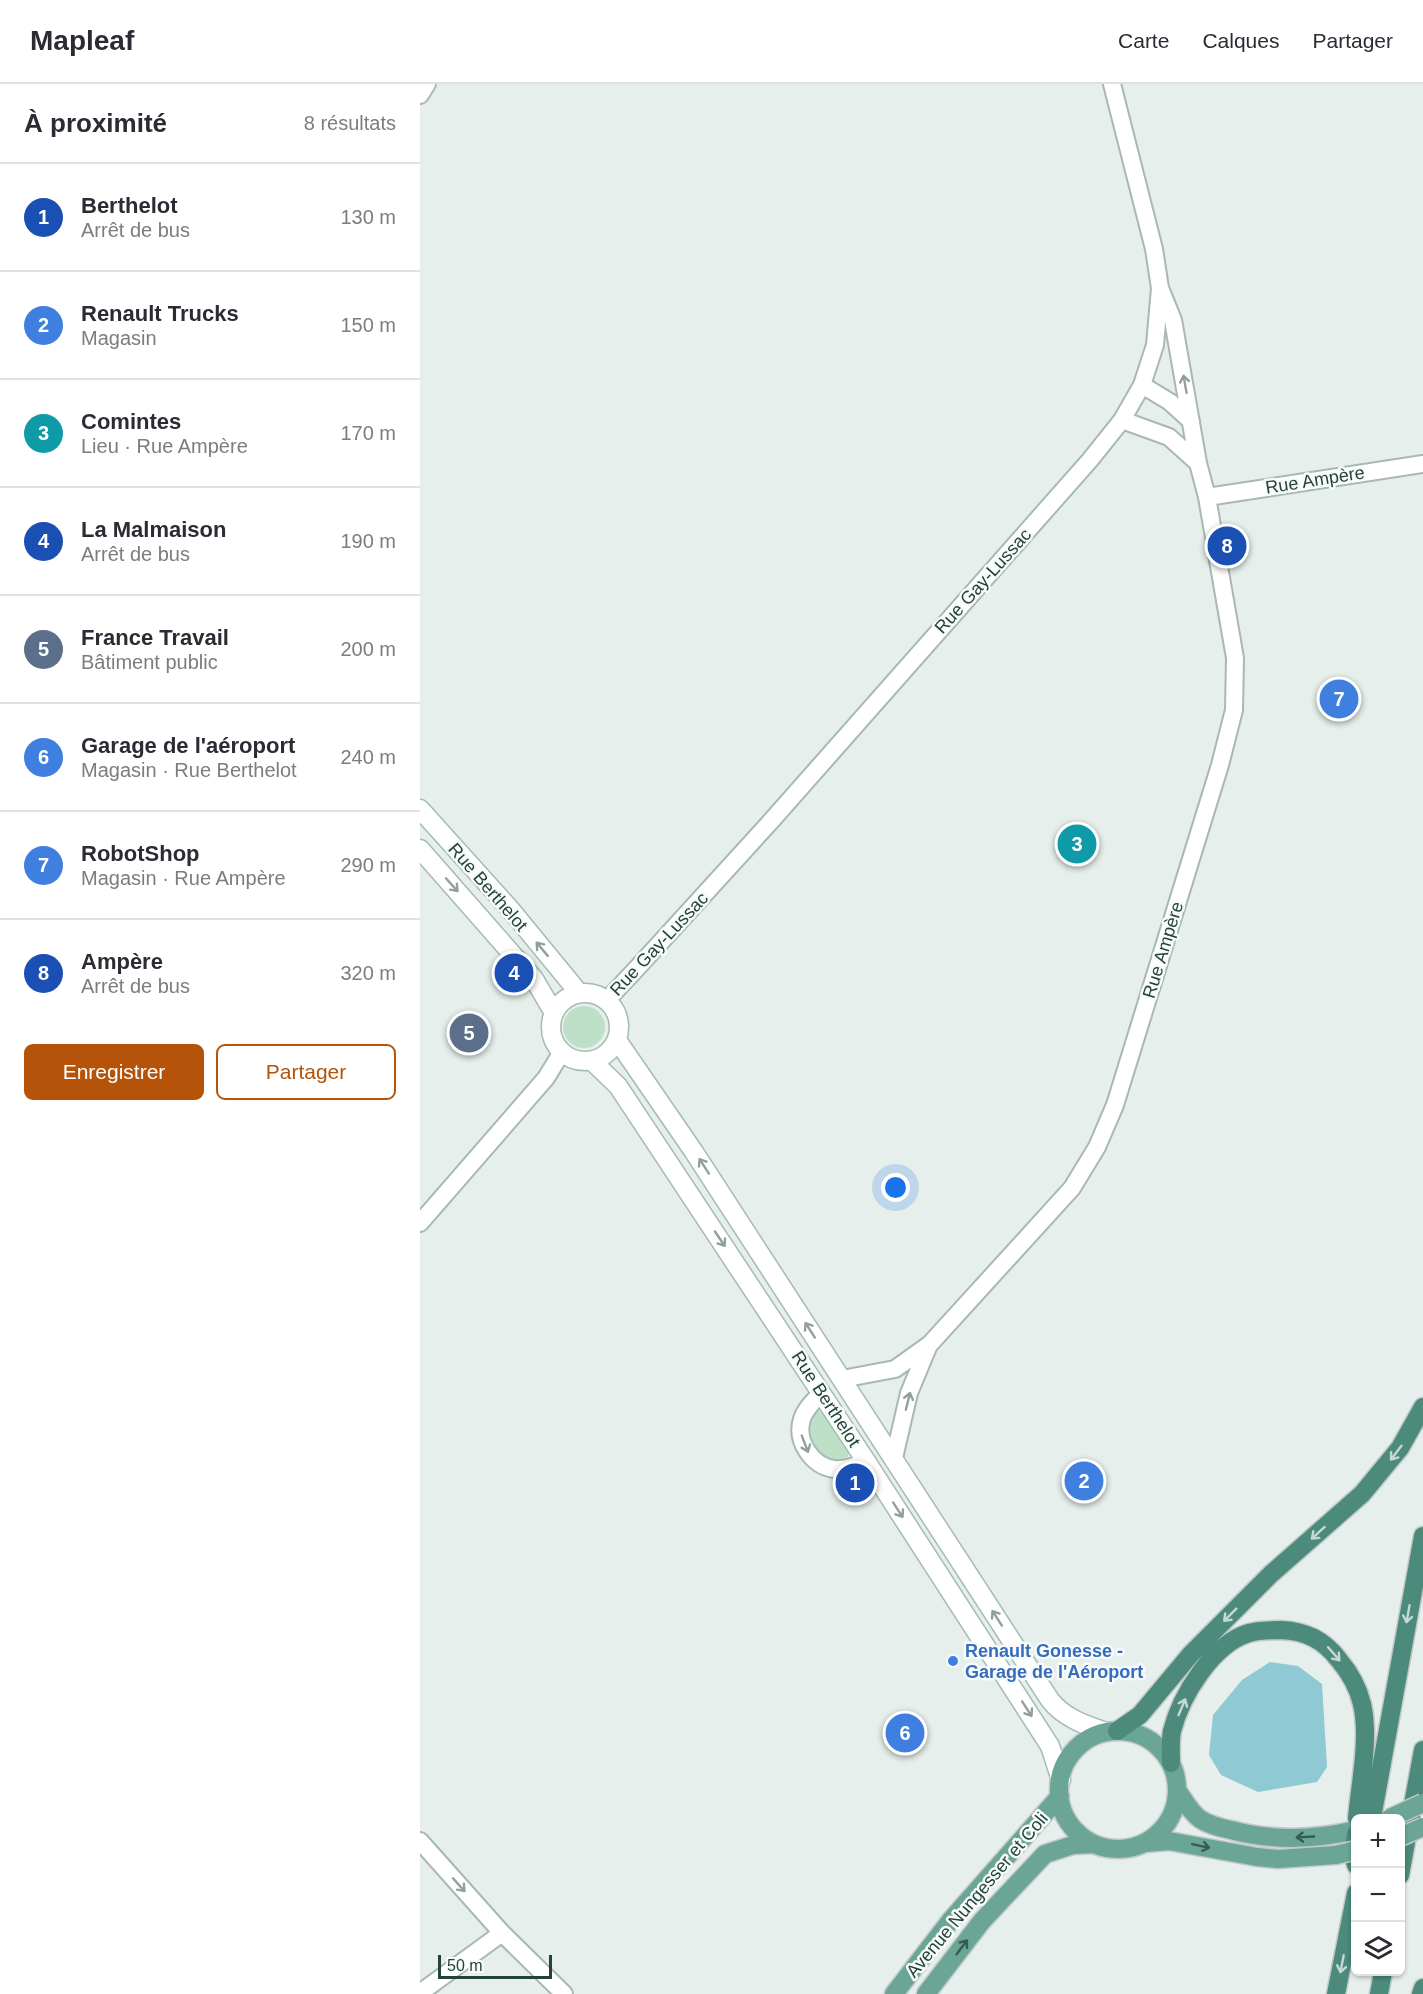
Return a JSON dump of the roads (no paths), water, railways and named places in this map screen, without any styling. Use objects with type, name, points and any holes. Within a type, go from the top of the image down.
[{"type":"highway","points":[[1112,1732],[1140,1715],[1191,1654],[1272,1574],[1362,1494],[1400,1448],[1423,1407]]},
{"type":"highway","points":[[1373,1814],[1423,1536]]},
{"type":"highway","points":[[1171,1763],[1172,1732],[1182,1705],[1196,1678],[1223,1648],[1246,1634],[1257,1631],[1288,1630],[1311,1635],[1330,1648],[1353,1677],[1362,1704],[1364,1741],[1357,1814]]},
{"type":"highway","points":[[1402,1868],[1423,1750]]},
{"type":"highway","points":[[1336,1994],[1351,1918]]},
{"type":"highway","points":[[1379,1994],[1382,1976]]},
{"type":"highway","points":[[1420,1994],[1423,1988]]},
{"type":"main road","name":"Rue Berthelot","points":[[420,808],[510,909],[579,993]]},
{"type":"main road","name":"Rue Berthelot","points":[[420,849],[534,979],[554,1013]]},
{"type":"main road","points":[[579,993],[591,993],[607,1000],[613,1006],[620,1023],[617,1040],[607,1054],[592,1060],[574,1059],[562,1052],[554,1040],[552,1031],[554,1013],[566,999],[579,993]]},
{"type":"main road","name":"Rue Berthelot","points":[[617,1040],[700,1161],[1050,1700],[1063,1713],[1085,1725],[1112,1732]]},
{"type":"main road","name":"Rue Berthelot","points":[[592,1060],[618,1086],[866,1461],[1050,1746],[1060,1788]]},
{"type":"main road","points":[[1143,1844],[1168,1822],[1175,1807],[1177,1781],[1171,1763],[1160,1748],[1145,1737],[1136,1734],[1112,1732],[1090,1738],[1076,1749],[1066,1763],[1060,1788],[1068,1821],[1079,1834],[1094,1844],[1115,1849],[1169,1841],[1278,1859],[1336,1855],[1351,1851]]},
{"type":"main road","name":"Avenue Nungesser et Coli","points":[[894,1994],[951,1920],[1060,1788]]},
{"type":"main road","points":[[1177,1790],[1190,1809],[1202,1820],[1250,1835],[1308,1838],[1350,1833]]},
{"type":"main road","points":[[1399,1814],[1423,1803]]},
{"type":"main road","points":[[1405,1835],[1423,1827]]},
{"type":"main road","name":"Avenue Nungesser et Coli","points":[[926,1994],[982,1921],[1045,1854],[1073,1845],[1094,1844]]},
{"type":"street","points":[[420,95],[427,84]]},
{"type":"street","name":"Rue Gay-Lussac","points":[[607,1000],[772,820],[1090,460],[1122,420],[1142,385],[1155,345],[1160,288],[1155,249],[1112,84]]},
{"type":"street","name":"Rue Ampère","points":[[842,1379],[895,1369],[930,1344],[1072,1188],[1097,1148],[1115,1105],[1185,881],[1234,710],[1235,658],[1173,320],[1160,288]]},
{"type":"street","points":[[1142,385],[1170,402],[1191,421]]},
{"type":"street","points":[[1122,420],[1169,437],[1198,463]]},
{"type":"street","name":"Rue Ampère","points":[[1207,497],[1423,464]]},
{"type":"street","points":[[420,1223],[546,1078],[562,1052]]},
{"type":"street","name":"Rue Ampère","points":[[894,1458],[909,1393],[930,1344]]},
{"type":"street","points":[[821,1393],[808,1408],[801,1422],[801,1438],[809,1455],[817,1462],[833,1468],[851,1467],[866,1461]]},
{"type":"street","points":[[420,1841],[502,1933],[564,1994]]},
{"type":"street","points":[[420,1992],[502,1933]]},
{"type":"water","points":[[1270,1662],[1298,1666],[1322,1684],[1327,1767],[1317,1782],[1258,1792],[1221,1775],[1209,1755],[1213,1715],[1242,1680]]},
{"type":"place","name":"Ampère","points":[[1227,546]]},
{"type":"place","name":"RobotShop","points":[[1339,699]]},
{"type":"place","name":"Comintes","points":[[1077,844]]},
{"type":"place","name":"La Malmaison","points":[[514,973]]},
{"type":"place","name":"France Travail","points":[[469,1033]]},
{"type":"place","name":"Renault Trucks","points":[[1084,1481]]},
{"type":"place","name":"Berthelot","points":[[855,1483]]},
{"type":"place","name":"Renault Gonesse - Garage de l'Aéroport","points":[[953,1661]]},
{"type":"place","name":"Garage de l'aéroport","points":[[905,1733]]}]
